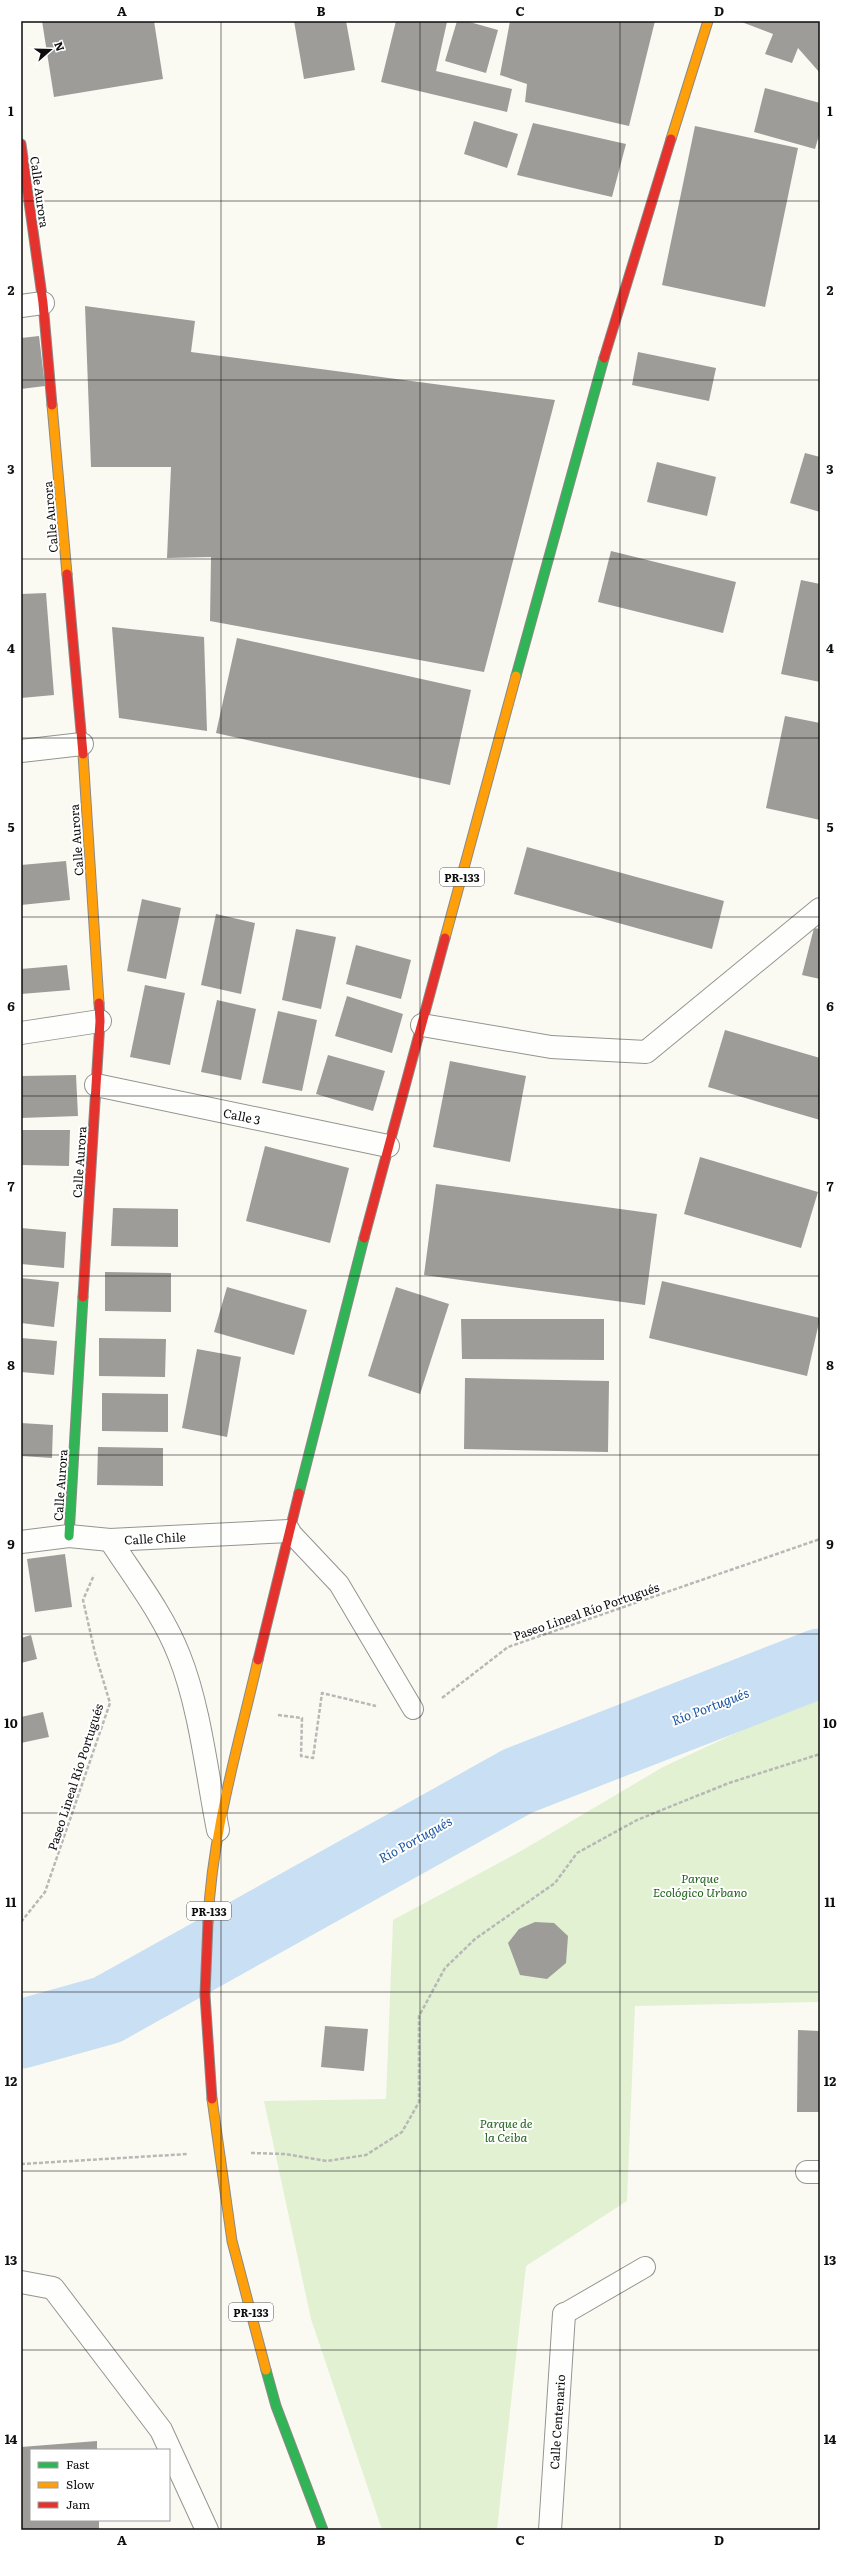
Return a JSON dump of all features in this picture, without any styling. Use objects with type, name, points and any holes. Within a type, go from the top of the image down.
[{"type":"main road","name":"PR-133","points":[[323,2530],[274,2398],[232,2241],[210,2086],[205,1995],[210,1877],[237,1739],[246,1712],[289,1531],[388,1146],[600,369],[708,21]]},
{"type":"main road","name":"Calle Aurora","points":[[21,144],[43,303],[82,744],[100,1021],[68,1536]]},
{"type":"street","points":[[21,306],[43,303]]},
{"type":"street","points":[[21,751],[82,744]]},
{"type":"street","points":[[422,1025],[551,1047],[646,1052],[820,909]]},
{"type":"street","points":[[21,1034],[100,1021]]},
{"type":"street","name":"Calle 3","points":[[96,1085],[388,1146]]},
{"type":"street","name":"Calle Chile","points":[[21,1542],[68,1536],[110,1540],[289,1531]]},
{"type":"street","points":[[110,1540],[153,1606],[179,1653],[192,1694],[218,1830]]},
{"type":"street","points":[[21,2282],[53,2288],[156,2424],[168,2449]]},
{"type":"street","name":"Calle Centenario","points":[[550,2530],[564,2314]]},
{"type":"street","points":[[170,2453],[207,2530]]},
{"type":"lane","points":[[289,1531],[339,1584],[413,1709]]},
{"type":"lane","points":[[564,2314],[645,2267]]},
{"type":"path","name":"Paseo Lineal Río Portugués","points":[[246,1712],[302,1718],[301,1756],[312,1758],[322,1693],[369,1705],[413,1709],[434,1704],[508,1647],[820,1539]]},
{"type":"path","name":"Paseo Lineal Río Portugués","points":[[21,1922],[45,1892],[110,1703],[95,1653],[83,1600],[110,1540]]},
{"type":"path","points":[[21,2164],[219,2152],[285,2154],[327,2161],[366,2155],[402,2132],[419,2102],[419,2016],[445,1968],[475,1939],[555,1883],[577,1853],[637,1820],[728,1783],[820,1754]]},
{"type":"green space","name":"Parque de la Ceiba","points":[[820,1694],[820,2002],[635,2006],[627,2201],[526,2266],[497,2530],[382,2530],[311,2319],[264,2101],[386,2099],[393,1920],[521,1851],[663,1767]]},
{"type":"building","points":[[42,21],[154,21],[163,79],[54,97]]},
{"type":"building","points":[[294,21],[346,21],[355,70],[304,79]]},
{"type":"building","points":[[396,21],[447,22],[436,71],[512,89],[507,112],[381,82]]},
{"type":"building","points":[[457,21],[466,21],[498,30],[486,73],[445,61]]},
{"type":"building","points":[[510,21],[655,21],[629,126],[525,102],[527,84],[500,75]]},
{"type":"building","points":[[739,21],[820,21],[820,73],[798,48],[792,63],[765,54],[773,34]]},
{"type":"building","points":[[765,88],[820,103],[820,132],[815,149],[754,132]]},
{"type":"building","points":[[474,121],[518,134],[507,168],[464,154]]},
{"type":"building","points":[[533,123],[626,144],[612,197],[517,175]]},
{"type":"building","points":[[695,126],[798,148],[765,307],[662,285]]},
{"type":"building","points":[[85,306],[195,321],[191,352],[555,400],[484,672],[210,621],[211,557],[167,558],[171,467],[91,467]]},
{"type":"building","points":[[39,336],[45,386],[21,389],[21,338]]},
{"type":"building","points":[[638,352],[716,368],[709,401],[632,385]]},
{"type":"building","points":[[805,453],[820,457],[820,512],[790,503]]},
{"type":"building","points":[[657,462],[716,477],[707,516],[647,502]]},
{"type":"building","points":[[611,551],[736,582],[723,633],[598,602]]},
{"type":"building","points":[[801,580],[820,584],[820,682],[781,674]]},
{"type":"building","points":[[46,593],[54,695],[21,698],[21,594]]},
{"type":"building","points":[[112,627],[204,637],[207,731],[119,718]]},
{"type":"building","points":[[237,638],[471,690],[450,785],[216,733]]},
{"type":"building","points":[[785,716],[820,723],[820,820],[766,808]]},
{"type":"building","points":[[527,847],[724,901],[712,949],[514,894]]},
{"type":"building","points":[[66,861],[70,900],[21,905],[21,865]]},
{"type":"building","points":[[142,899],[181,908],[166,979],[127,971]]},
{"type":"building","points":[[216,914],[255,923],[241,994],[201,985]]},
{"type":"building","points":[[814,928],[820,929],[820,979],[802,975]]},
{"type":"building","points":[[296,929],[336,937],[321,1009],[282,1000]]},
{"type":"building","points":[[356,945],[411,960],[401,999],[346,984]]},
{"type":"building","points":[[67,965],[70,990],[21,994],[21,969]]},
{"type":"building","points":[[145,985],[185,993],[170,1065],[130,1057]]},
{"type":"building","points":[[347,996],[403,1014],[392,1053],[335,1036]]},
{"type":"building","points":[[217,1000],[256,1009],[241,1080],[201,1072]]},
{"type":"building","points":[[278,1011],[317,1020],[302,1091],[262,1083]]},
{"type":"building","points":[[725,1030],[820,1058],[820,1120],[708,1087]]},
{"type":"building","points":[[328,1055],[385,1071],[373,1111],[316,1094]]},
{"type":"building","points":[[450,1061],[526,1076],[510,1162],[433,1147]]},
{"type":"building","points":[[76,1075],[78,1116],[21,1118],[21,1076]]},
{"type":"building","points":[[21,1130],[70,1130],[69,1166],[21,1165]]},
{"type":"building","points":[[265,1146],[349,1168],[330,1243],[246,1221]]},
{"type":"building","points":[[700,1157],[818,1192],[801,1248],[684,1214]]},
{"type":"building","points":[[436,1184],[657,1214],[645,1305],[424,1275]]},
{"type":"building","points":[[113,1208],[178,1209],[178,1247],[111,1246]]},
{"type":"building","points":[[21,1228],[66,1232],[64,1268],[21,1264]]},
{"type":"building","points":[[105,1272],[171,1273],[171,1312],[105,1311]]},
{"type":"building","points":[[21,1278],[59,1282],[54,1327],[21,1323]]},
{"type":"building","points":[[662,1281],[820,1318],[807,1376],[649,1338]]},
{"type":"building","points":[[227,1287],[307,1310],[294,1355],[214,1332]]},
{"type":"building","points":[[396,1287],[449,1304],[420,1394],[368,1376]]},
{"type":"building","points":[[461,1319],[604,1319],[604,1360],[462,1359]]},
{"type":"building","points":[[21,1338],[57,1341],[54,1375],[21,1372]]},
{"type":"building","points":[[99,1338],[166,1339],[165,1377],[99,1376]]},
{"type":"building","points":[[197,1349],[241,1357],[227,1437],[182,1428]]},
{"type":"building","points":[[465,1378],[609,1381],[608,1452],[464,1449]]},
{"type":"building","points":[[102,1393],[168,1394],[168,1432],[102,1431]]},
{"type":"building","points":[[21,1423],[53,1425],[52,1458],[21,1456]]},
{"type":"building","points":[[98,1447],[163,1448],[163,1486],[97,1485]]},
{"type":"building","points":[[65,1554],[72,1607],[35,1612],[27,1559]]},
{"type":"building","points":[[31,1635],[37,1659],[21,1663],[21,1638]]},
{"type":"building","points":[[43,1712],[49,1737],[21,1743],[21,1717]]},
{"type":"building","points":[[535,1922],[554,1923],[568,1936],[566,1963],[547,1979],[520,1975],[508,1943],[519,1929]]},
{"type":"building","points":[[325,2026],[368,2029],[364,2071],[321,2067]]},
{"type":"building","points":[[798,2030],[820,2031],[820,2112],[797,2112]]},
{"type":"building","points":[[97,2441],[97,2449],[30,2449],[30,2521],[99,2521],[99,2530],[21,2530],[21,2447]]},
{"type":"waterway","name":"Río Portugués","points":[[21,2034],[107,2010],[518,1781],[820,1663]]},
{"type":"traffic: fast","points":[[516,676],[604,358]]},
{"type":"traffic: fast","points":[[299,1493],[364,1238]]},
{"type":"traffic: fast","points":[[69,1536],[83,1297]]},
{"type":"traffic: fast","points":[[266,2370],[276,2406],[323,2530]]},
{"type":"traffic: slow","points":[[671,139],[708,21]]},
{"type":"traffic: slow","points":[[52,405],[67,574]]},
{"type":"traffic: slow","points":[[445,938],[516,676]]},
{"type":"traffic: slow","points":[[83,754],[99,1003]]},
{"type":"traffic: slow","points":[[208,1922],[210,1888],[220,1822],[234,1757],[258,1660]]},
{"type":"traffic: slow","points":[[212,2099],[232,2241],[266,2370]]},
{"type":"traffic: jam","points":[[604,358],[671,139]]},
{"type":"traffic: jam","points":[[21,144],[43,303],[52,405]]},
{"type":"traffic: jam","points":[[67,574],[83,754]]},
{"type":"traffic: jam","points":[[364,1238],[445,938]]},
{"type":"traffic: jam","points":[[83,1297],[100,1021],[99,1003]]},
{"type":"traffic: jam","points":[[258,1660],[299,1493]]},
{"type":"traffic: jam","points":[[208,1922],[205,1995],[212,2099]]},
{"type":"park label","name":"Parque Ecológico Urbano","points":[[700,1885]]}]
